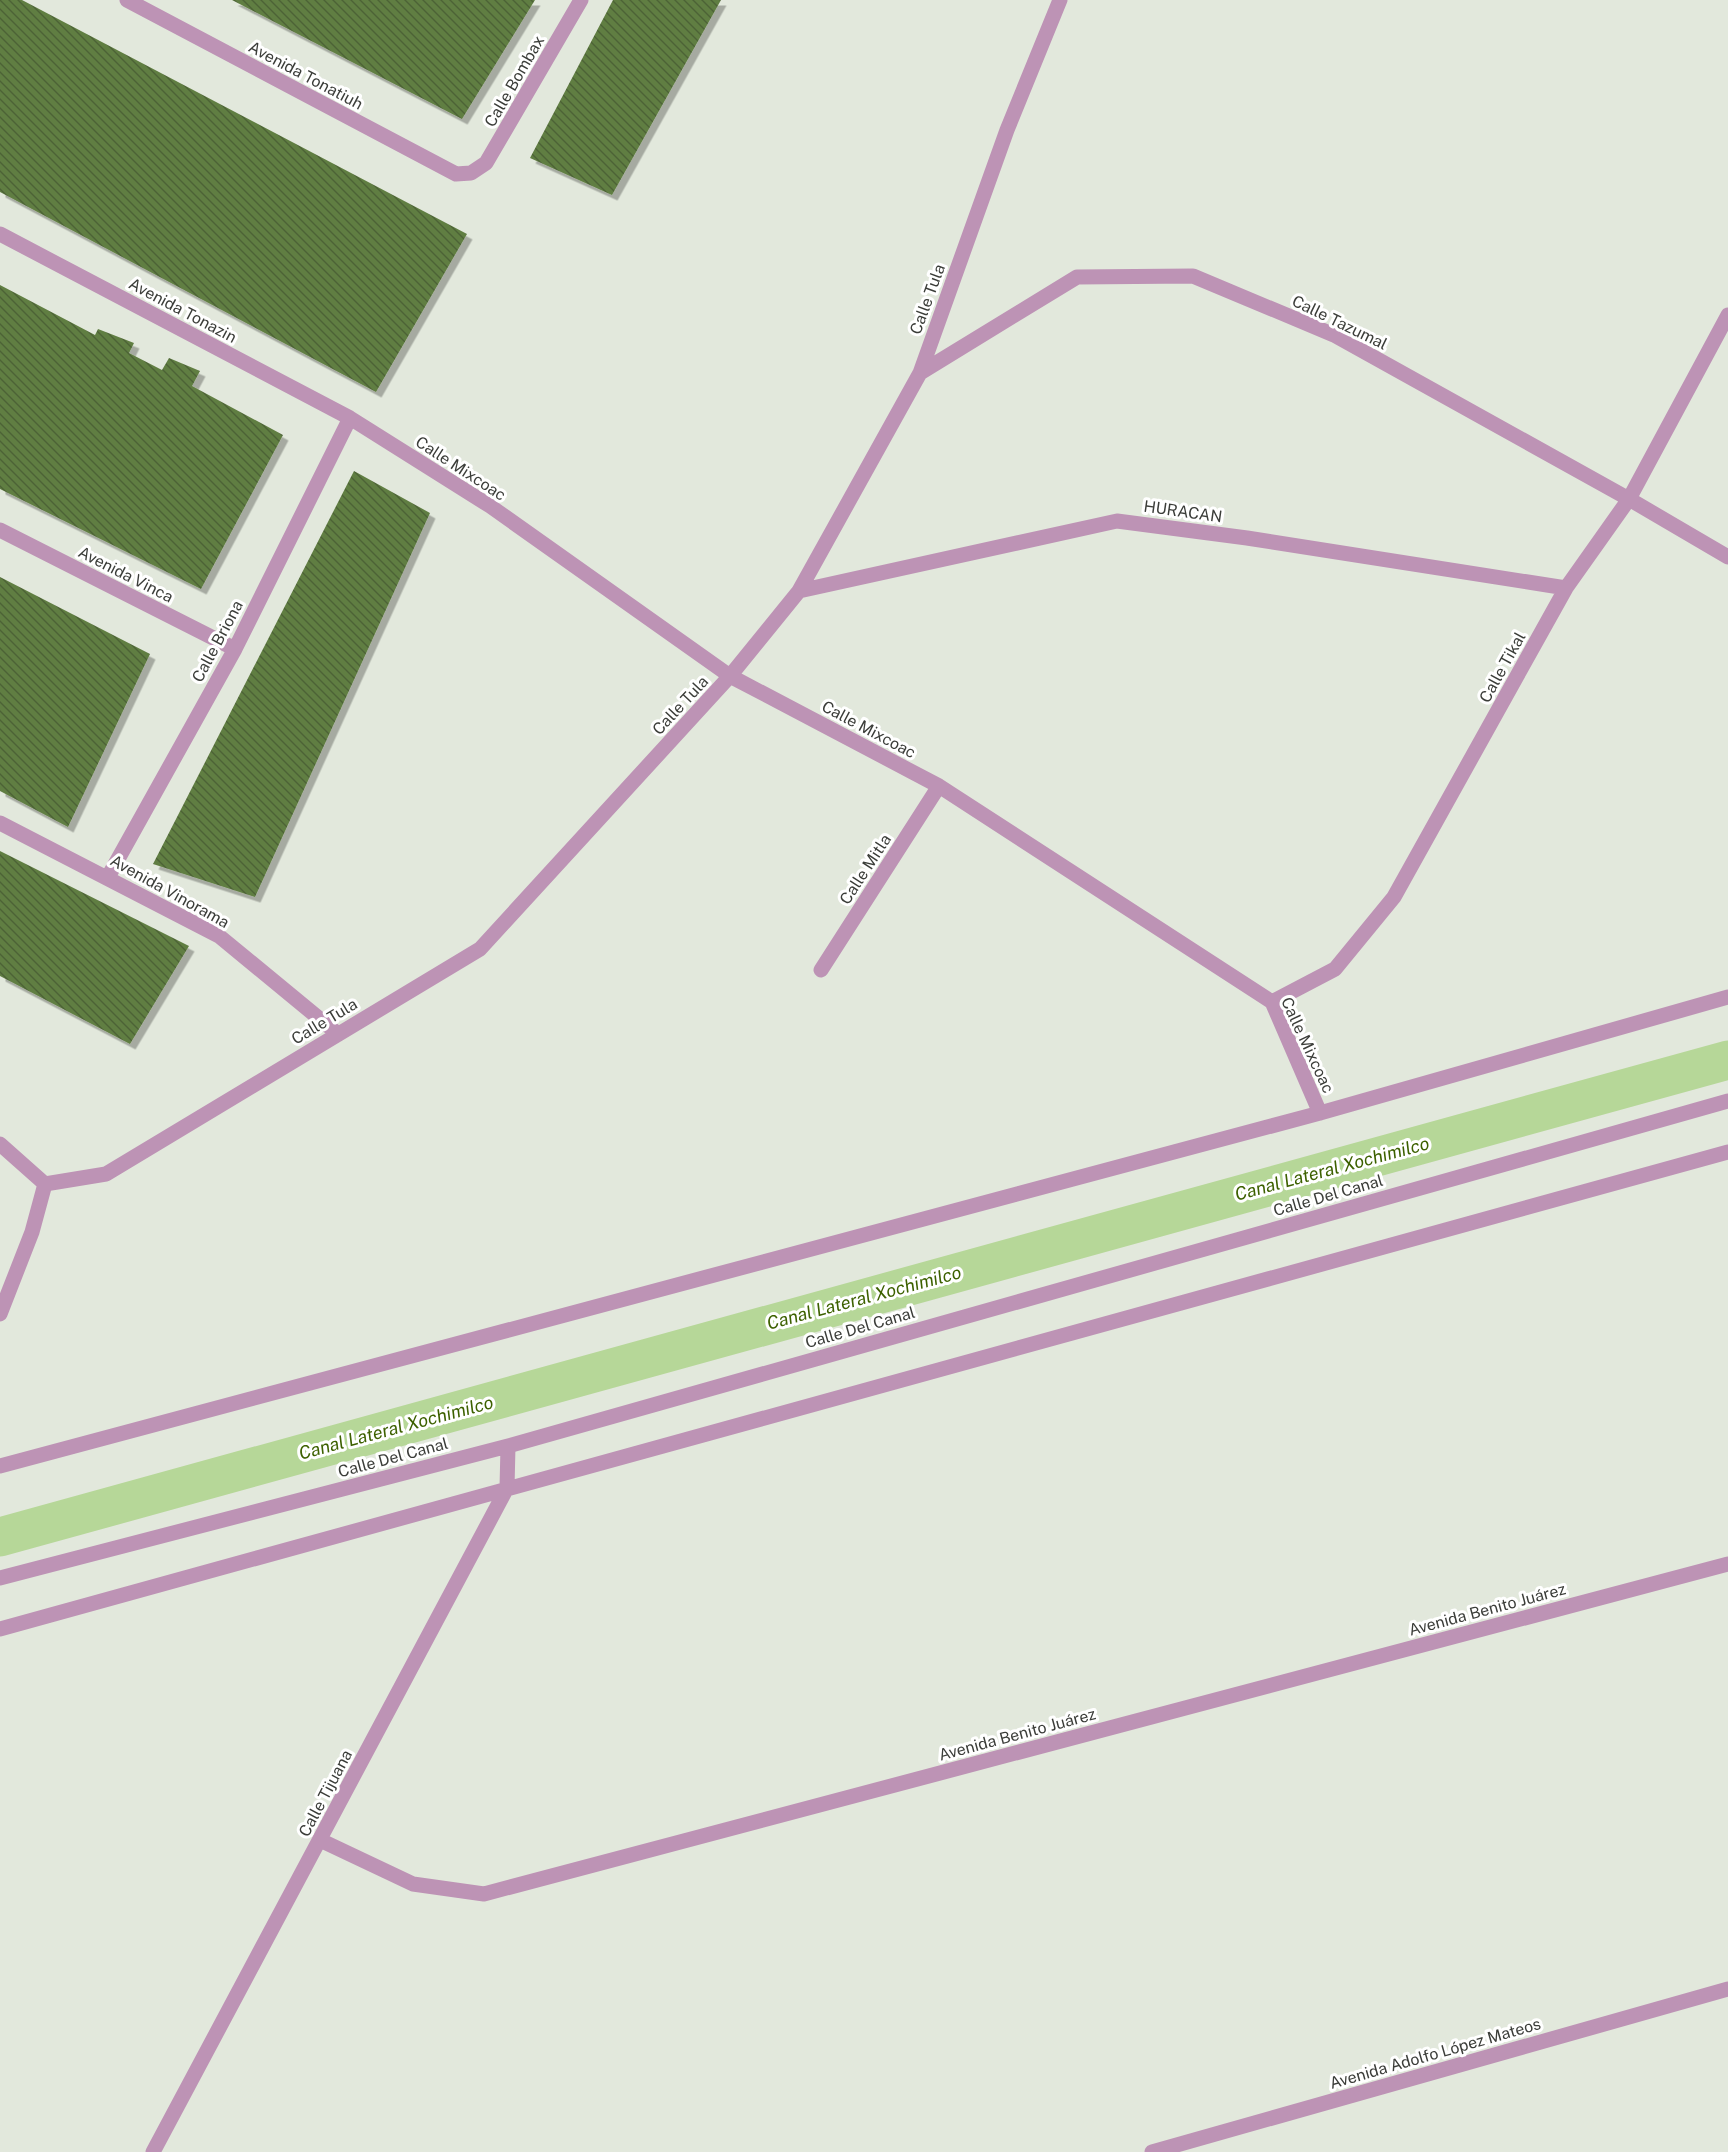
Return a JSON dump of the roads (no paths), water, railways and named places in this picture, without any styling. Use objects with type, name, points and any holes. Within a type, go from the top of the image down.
[{"type":"street","name":"Avenida Tonatiuh","points":[[126,0],[456,174],[471,174]]},
{"type":"street","name":"Calle Bombax","points":[[471,174],[486,164],[581,0]]},
{"type":"street","name":"Calle Tula","points":[[45,1184],[106,1173],[480,949],[730,676],[799,591],[920,373],[1007,130],[1060,0]]},
{"type":"street","name":"Avenida Tonazin","points":[[0,234],[350,418]]},
{"type":"street","name":"Calle Tazumal","points":[[920,373],[1077,277],[1193,276],[1334,335],[1728,556]]},
{"type":"street","name":"Calle Tikal","points":[[1272,1002],[1335,969],[1394,897],[1566,588],[1629,499],[1728,315]]},
{"type":"street","name":"Calle Briona","points":[[108,878],[235,650],[350,418]]},
{"type":"street","name":"Calle Mixcoac","points":[[350,418],[490,506],[730,676],[939,786],[1272,1002],[1320,1113]]},
{"type":"street","name":"HURACAN","points":[[799,591],[1117,521],[1247,538],[1566,588]]},
{"type":"street","name":"Avenida Vinca","points":[[0,530],[235,650]]},
{"type":"street","name":"Calle Mitla","points":[[821,970],[939,786]]},
{"type":"street","name":"Avenida Vinorama","points":[[0,823],[219,936],[338,1034]]},
{"type":"street","points":[[0,1466],[1320,1113],[1728,997]]},
{"type":"street","name":"Calle Del Canal","points":[[0,1578],[508,1446],[1728,1101]]},
{"type":"street","points":[[0,1144],[45,1184],[32,1232],[0,1314]]},
{"type":"street","points":[[0,1629],[1728,1152]]},
{"type":"street","name":"Calle Tijuana","points":[[153,2152],[507,1488],[508,1446]]},
{"type":"street","name":"Avenida Benito Juárez","points":[[320,1840],[413,1884],[484,1894],[1728,1564]]},
{"type":"street","name":"Avenida Adolfo López Mateos","points":[[1152,2152],[1728,1989]]},
{"type":"waterway","name":"Canal Lateral Xochimilco","points":[[0,1537],[1728,1060]]}]
